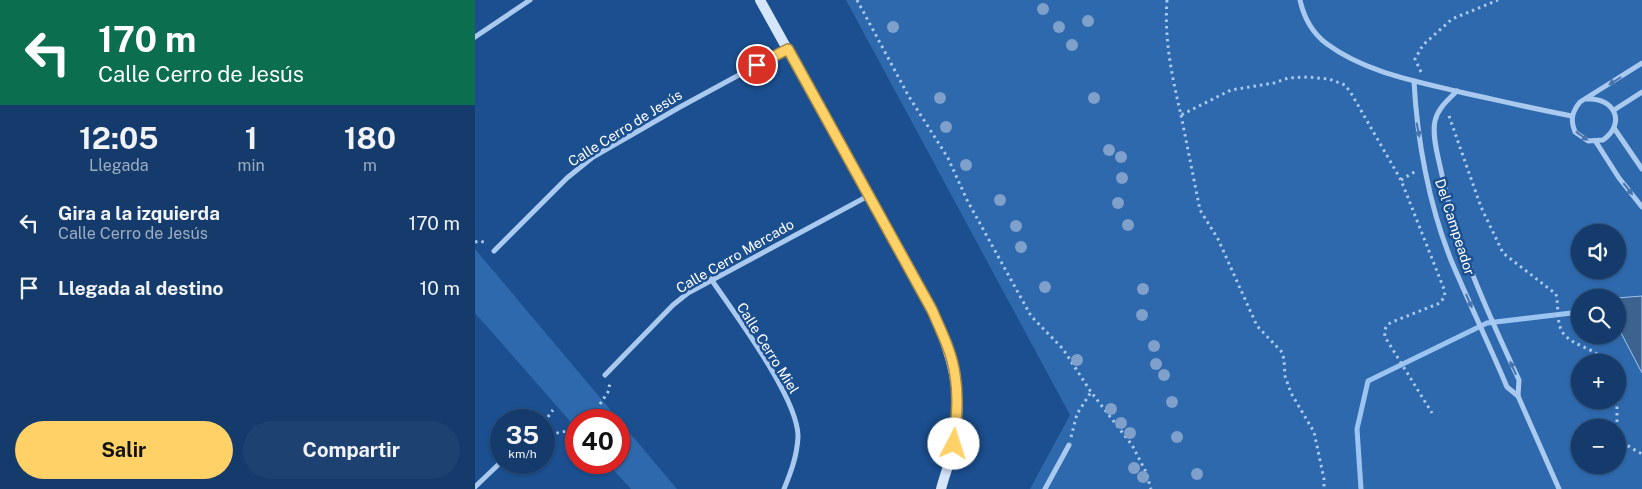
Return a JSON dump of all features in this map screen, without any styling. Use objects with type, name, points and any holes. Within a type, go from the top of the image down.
[{"type":"street","points":[[475,37],[530,0]]},
{"type":"street","points":[[760,0],[932,310],[947,343],[955,374],[958,406],[954,444],[941,489]]},
{"type":"street","points":[[1300,0],[1303,14],[1311,28],[1327,44],[1360,62],[1414,81],[1572,116]]},
{"type":"street","name":"Calle Cerro de Jesús","points":[[494,252],[567,178],[593,157],[679,106],[788,49]]},
{"type":"street","points":[[1587,99],[1597,98],[1607,102],[1614,110],[1616,121],[1614,128],[1610,135],[1596,142],[1588,142],[1575,132],[1572,116],[1580,102],[1642,62]]},
{"type":"street","name":"Del Campeador","points":[[1414,81],[1416,119],[1435,207],[1451,258],[1507,386],[1518,396],[1559,489]]},
{"type":"street","name":"Del Campeador","points":[[1457,91],[1438,112],[1435,124],[1438,158],[1447,204],[1464,254],[1519,380],[1518,396]]},
{"type":"street","points":[[1614,110],[1642,92]]},
{"type":"street","points":[[1614,128],[1642,169]]},
{"type":"street","points":[[1596,142],[1619,178],[1642,207]]},
{"type":"street","name":"Calle Cerro Mercado","points":[[605,375],[673,305],[689,293],[711,279],[868,196]]},
{"type":"street","name":"Calle Cerro Miel","points":[[711,279],[780,384],[792,408],[798,435],[794,463],[784,489]]},
{"type":"street","points":[[1045,489],[1069,445]]},
{"type":"street","points":[[475,487],[490,473]]},
{"type":"path","points":[[857,0],[908,95],[948,158],[967,200],[1031,316],[1063,350],[1091,392],[1132,444],[1146,472],[1151,489]]},
{"type":"path","points":[[1167,0],[1165,23],[1167,39],[1200,210],[1218,239],[1257,326],[1281,351],[1288,385],[1314,432],[1324,480],[1324,489]]},
{"type":"path","points":[[1429,84],[1415,63],[1416,56],[1423,45],[1452,19],[1498,0]]},
{"type":"path","points":[[1181,115],[1238,87],[1300,77],[1329,79],[1345,85],[1401,180],[1444,289],[1445,296],[1440,303],[1393,322],[1386,327],[1385,336],[1432,413]]},
{"type":"path","points":[[1443,105],[1451,118],[1481,207],[1503,253],[1556,294],[1559,304],[1559,324],[1563,333],[1598,354]]},
{"type":"path","points":[[600,404],[611,385],[610,380],[605,375]]},
{"type":"path","points":[[1069,445],[1077,414],[1091,392]]},
{"type":"path","points":[[1626,444],[1642,454]]},
{"type":"shaded area","points":[[846,0],[1642,0],[1642,489],[1030,489],[1070,415]]},
{"type":"shaded area","points":[[475,249],[610,409],[565,409],[565,415],[475,313]]},
{"type":"shaded area","points":[[1642,296],[1642,373],[1626,342],[1626,297]]},
{"type":"shaded area","points":[[630,433],[677,489],[631,489],[617,474],[630,474]]},
{"type":"waterway","points":[[1361,489],[1357,429],[1368,381],[1487,323],[1571,313]]},
{"type":"route","points":[[757,65],[788,49],[932,310],[947,343],[955,374],[958,406],[954,444]]}]
